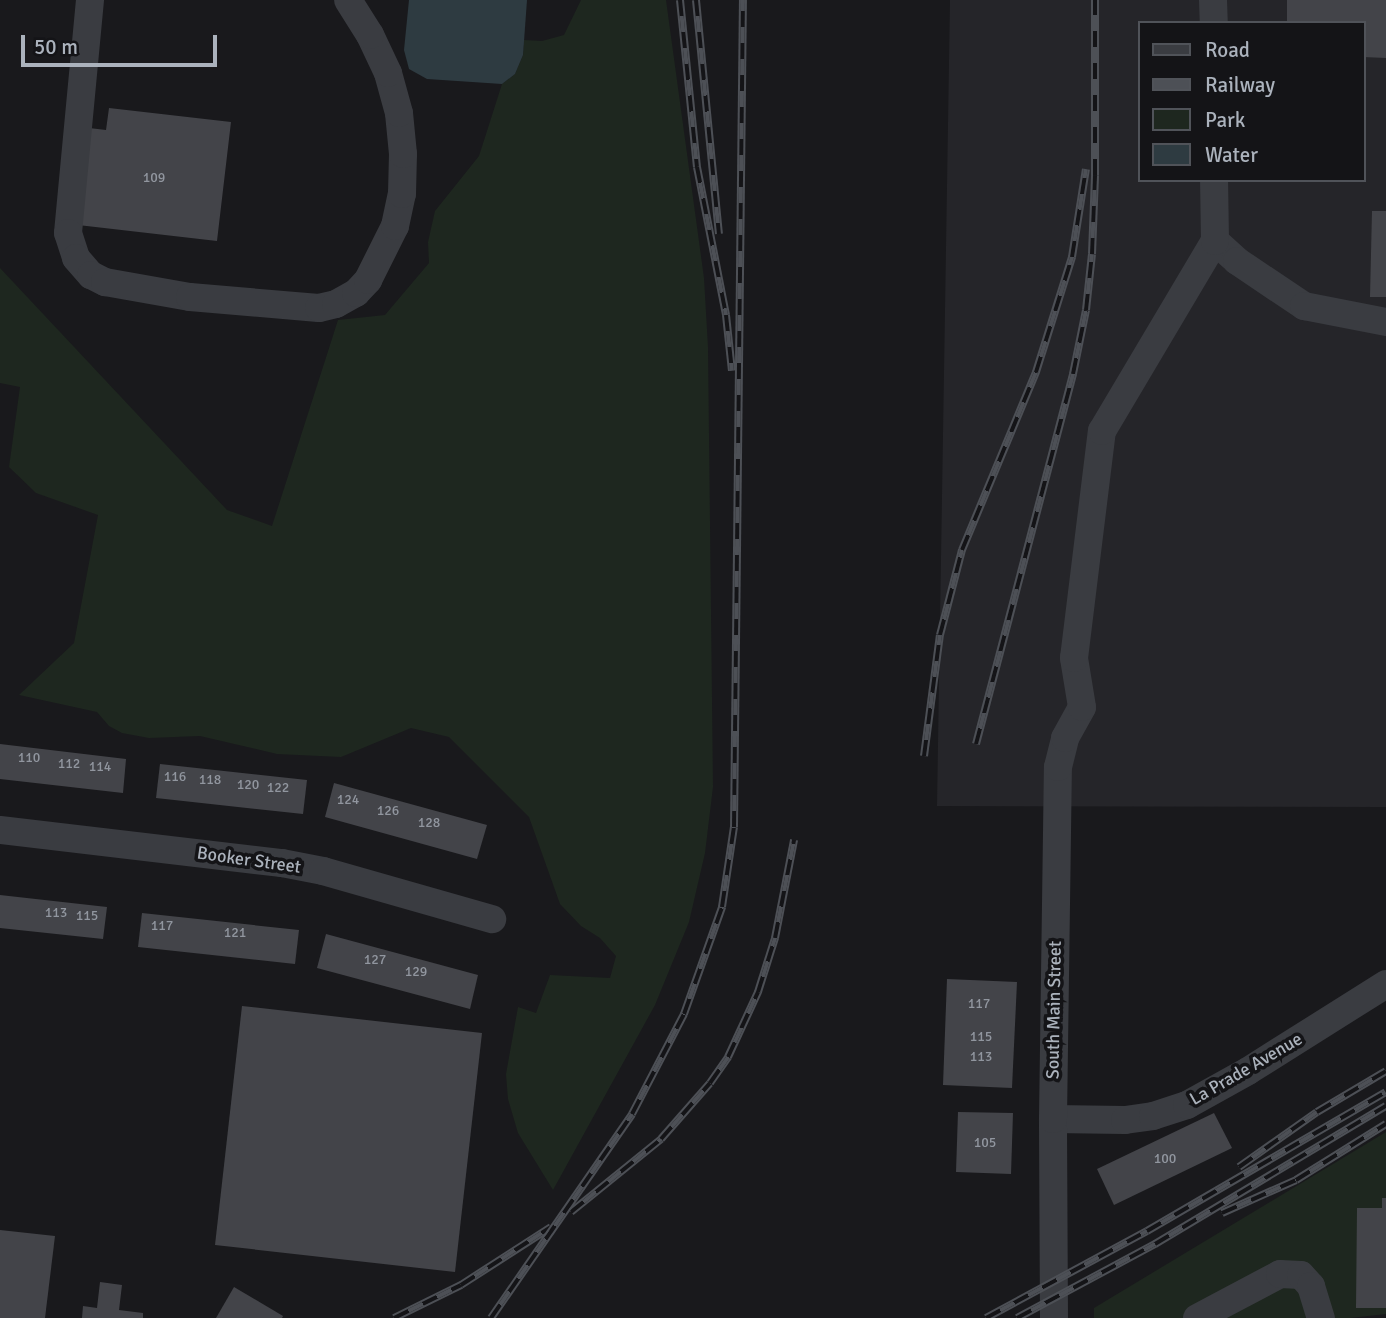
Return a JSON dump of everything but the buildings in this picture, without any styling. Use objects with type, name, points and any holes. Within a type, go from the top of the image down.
[{"type":"street","points":[[90,0],[68,233],[76,258],[91,275],[104,282],[190,297],[319,309],[336,304],[356,293],[368,280],[395,226],[402,194],[403,154],[399,113],[370,35],[348,0]]},
{"type":"street","points":[[1213,0],[1214,21]]},
{"type":"street","points":[[1214,182],[1214,241],[1237,261],[1304,306],[1386,322]]},
{"type":"street","name":"South Main Street","points":[[1054,1318],[1053,1119],[1058,767],[1065,738],[1082,707],[1074,658],[1102,431],[1214,241]]},
{"type":"street","name":"Booker Street","points":[[0,830],[282,863],[323,871],[492,919]]},
{"type":"street","name":"La Prade Avenue","points":[[1053,1119],[1125,1120],[1186,1105],[1248,1071],[1386,984]]},
{"type":"street","points":[[1197,1318],[1280,1274],[1301,1275],[1311,1286],[1321,1318]]},
{"type":"shaded area","points":[[950,0],[1386,0],[1386,807],[937,806]]},
{"type":"green space","points":[[581,0],[666,0],[704,278],[708,347],[713,787],[705,853],[689,922],[655,1005],[553,1190],[518,1133],[508,1099],[506,1074],[518,1007],[536,1013],[550,975],[610,978],[616,956],[600,938],[581,926],[560,904],[529,817],[449,737],[411,728],[341,757],[277,754],[200,736],[149,738],[122,733],[109,726],[97,712],[19,695],[74,643],[98,515],[36,493],[9,467],[20,387],[0,383],[0,268],[227,510],[272,526],[338,320],[385,315],[429,263],[428,242],[435,211],[479,156],[502,84],[515,74],[523,55],[524,40],[542,41],[564,35]]},
{"type":"green space","points":[[1386,1132],[1386,1314],[1350,1318],[1094,1318],[1094,1308]]},
{"type":"water","points":[[409,0],[527,0],[523,55],[515,74],[502,84],[427,79],[409,69],[404,50]]},
{"type":"railway","points":[[680,0],[697,167],[726,315],[732,371]]},
{"type":"railway","points":[[696,0],[719,234]]},
{"type":"railway","points":[[491,1318],[632,1114],[684,1014],[722,907],[734,827],[743,0]]},
{"type":"railway","points":[[976,744],[1073,374],[1086,310],[1092,254],[1095,175],[1095,0]]},
{"type":"railway","points":[[924,756],[940,635],[962,550],[1036,372],[1072,257],[1086,169]]},
{"type":"railway","points":[[571,1212],[661,1139],[710,1083],[728,1057],[758,992],[775,938],[794,840]]},
{"type":"railway","points":[[1239,1167],[1317,1112],[1386,1071]]},
{"type":"railway","points":[[986,1318],[1147,1231],[1386,1092]]},
{"type":"railway","points":[[1017,1318],[1155,1244],[1386,1106]]},
{"type":"railway","points":[[1222,1213],[1296,1180],[1386,1124]]},
{"type":"railway","points":[[394,1318],[461,1285],[551,1227]]}]
